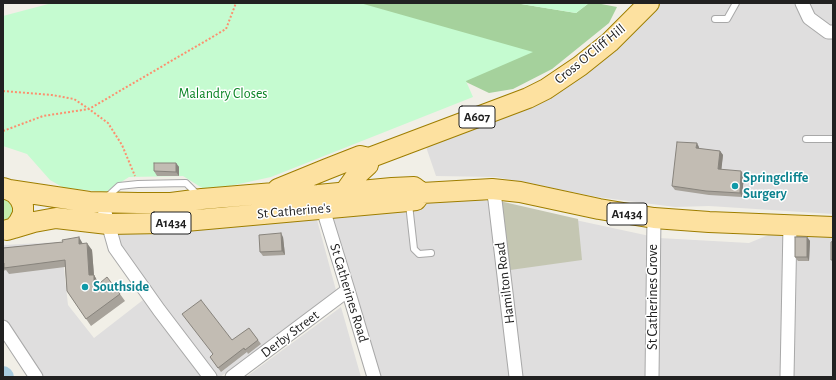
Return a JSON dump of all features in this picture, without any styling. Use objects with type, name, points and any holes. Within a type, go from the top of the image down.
[{"type":"main road","name":"Cross O'Cliff Hill","points":[[375,156],[528,98],[559,81],[610,42],[649,3]]},
{"type":"main road","name":"St Catherine's","points":[[274,193],[278,189],[360,156],[375,156]]},
{"type":"main road","points":[[375,156],[382,179],[392,188]]},
{"type":"main road","points":[[326,208],[334,204],[356,176],[375,156]]},
{"type":"main road","name":"St Catherine's","points":[[6,189],[52,197],[102,202],[171,203],[274,193],[280,197],[414,187],[415,197],[326,208],[163,224],[108,224],[56,218],[8,229]]},
{"type":"main road","name":"A1434","points":[[6,189],[18,196],[23,206],[21,218],[8,229]]},
{"type":"main road","name":"A1434","points":[[415,197],[492,189],[520,192],[599,209],[654,218],[709,222],[833,227]]},
{"type":"street","points":[[802,3],[810,18],[828,32],[833,32]]},
{"type":"street","name":"Hamilton Road","points":[[492,189],[495,200],[516,377]]},
{"type":"street","points":[[102,202],[110,236],[115,248],[159,310],[210,377]]},
{"type":"street","name":"St Catherines Road","points":[[326,208],[348,290],[374,377]]},
{"type":"street","name":"St Catherines Grove","points":[[652,377],[654,218]]},
{"type":"street","points":[[787,377],[790,226]]},
{"type":"street","name":"Derby Street","points":[[232,377],[348,290]]},
{"type":"street","points":[[3,327],[36,377]]},
{"type":"lane","points":[[715,19],[727,19],[736,3]]},
{"type":"lane","points":[[806,139],[833,138]]},
{"type":"lane","points":[[102,202],[119,186],[138,184],[186,183],[202,199]]},
{"type":"lane","points":[[415,197],[414,249],[419,254],[431,253]]},
{"type":"path","points":[[3,131],[43,116],[90,109],[226,29],[236,3]]},
{"type":"path","points":[[3,91],[60,96],[74,99],[90,109],[108,123],[122,145],[138,184]]},
{"type":"shaded area","points":[[661,3],[833,3],[833,214],[709,206],[675,207],[597,197],[496,177],[436,176],[424,141],[617,42]]},
{"type":"shaded area","points":[[436,190],[659,238],[749,243],[790,226],[833,227],[833,377],[377,377],[332,218]]},
{"type":"shaded area","points":[[495,200],[578,219],[582,260],[503,271]]},
{"type":"shaded area","points":[[316,216],[337,294],[220,377],[218,377],[153,293],[121,245],[116,233],[228,228]]},
{"type":"shaded area","points":[[61,242],[68,305],[94,338],[143,300],[201,377],[39,377],[3,321],[3,245]]},
{"type":"shaded area","points":[[341,307],[361,377],[246,377]]},
{"type":"green space","name":"Malandry Closes","points":[[52,3],[360,3],[533,52],[466,81],[473,97],[271,177],[207,191],[183,176],[129,177],[106,192],[64,188],[50,180],[27,154],[3,146],[3,16]]},
{"type":"green space","points":[[182,3],[515,3],[576,13],[589,3],[617,7],[609,23],[552,69],[513,89],[489,93],[466,82]]},
{"type":"green space","points":[[515,3],[589,3],[576,13]]},
{"type":"green space","points":[[3,196],[10,198],[16,215],[3,223]]},
{"type":"building","points":[[677,142],[697,143],[696,148],[720,151],[718,169],[741,171],[740,193],[706,191],[672,186]]},
{"type":"building","points":[[154,163],[176,163],[176,172],[154,171]]},
{"type":"building","points":[[281,233],[282,251],[260,252],[259,235]]},
{"type":"building","points":[[79,237],[79,244],[87,243],[89,275],[94,275],[94,288],[107,277],[120,294],[86,319],[67,291],[65,260],[4,268],[3,263],[3,248],[63,242],[62,240]]},
{"type":"building","points":[[795,237],[807,237],[807,257],[795,257]]},
{"type":"building","points":[[833,241],[833,260],[831,260],[831,242]]},
{"type":"building","points":[[201,300],[232,340],[249,328],[258,340],[245,350],[244,348],[218,368],[210,357],[213,354],[182,314]]},
{"type":"place","name":"Springcliffe Surgery","points":[[735,186]]},
{"type":"place","name":"Southside","points":[[85,287]]}]
